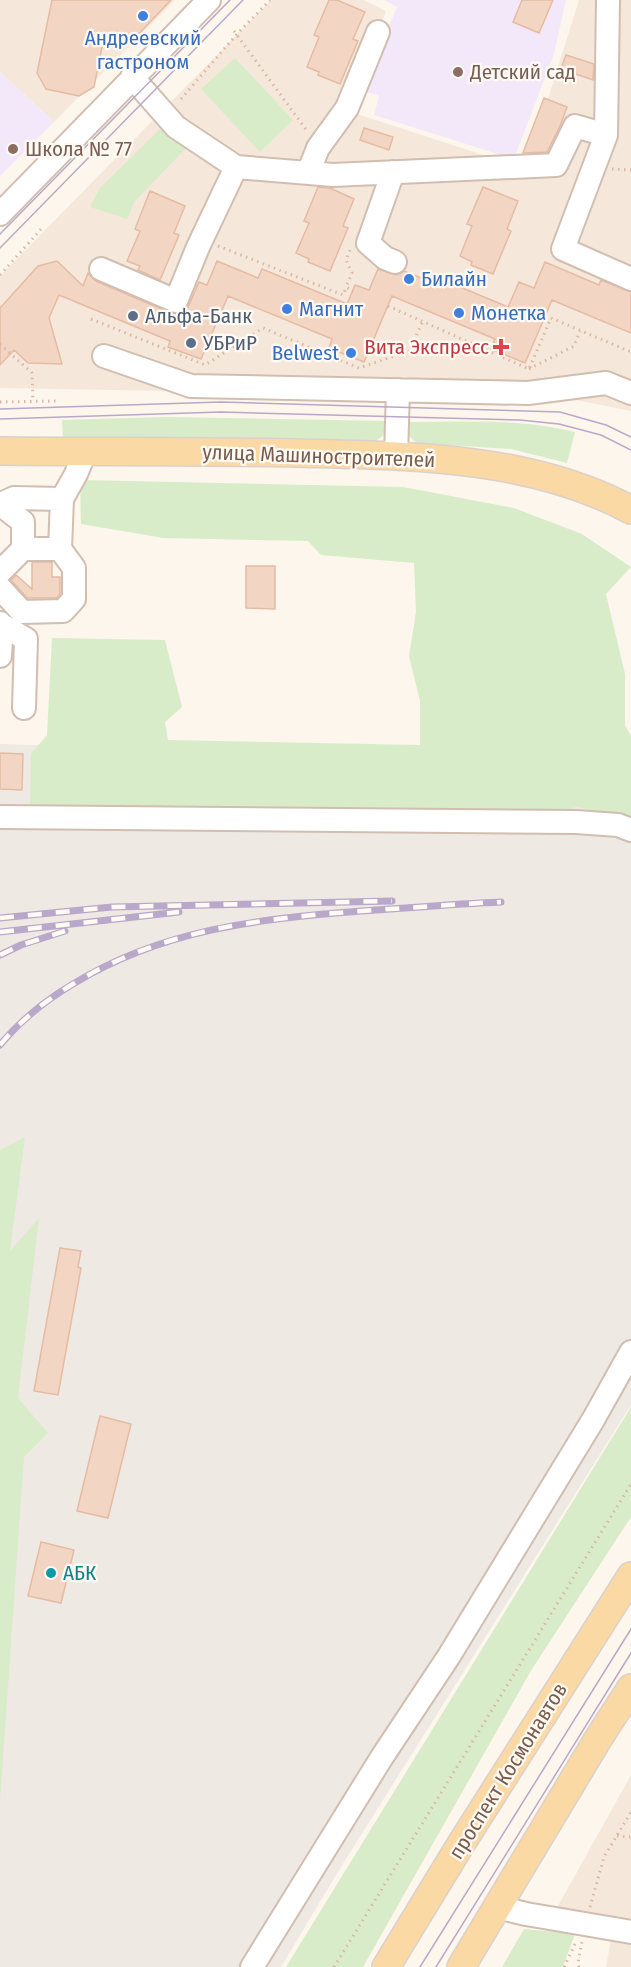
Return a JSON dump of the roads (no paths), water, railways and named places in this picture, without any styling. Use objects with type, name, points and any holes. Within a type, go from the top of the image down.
[{"type":"main road","name":"улица Машиностроителей","points":[[0,451],[207,451],[396,456],[479,464],[543,476],[604,496],[631,510]]},
{"type":"main road","name":"проспект Космонавтов","points":[[386,1967],[631,1576]]},
{"type":"main road","points":[[461,1967],[631,1688]]},
{"type":"street","points":[[0,214],[209,0]]},
{"type":"street","points":[[608,0],[606,135],[563,249],[631,279]]},
{"type":"street","points":[[308,173],[318,148],[347,108],[378,32]]},
{"type":"street","points":[[132,77],[176,127],[236,167],[333,175],[556,165],[575,126],[606,135]]},
{"type":"street","points":[[101,269],[176,301],[198,247],[236,167]]},
{"type":"street","points":[[393,172],[368,243],[385,258],[395,262]]},
{"type":"street","points":[[104,356],[191,386],[528,393],[606,383],[631,393]]},
{"type":"street","points":[[396,456],[398,390]]},
{"type":"street","points":[[0,588],[22,612],[63,611],[74,598],[74,568],[60,549],[62,499],[85,452]]},
{"type":"street","points":[[0,572],[23,549],[23,522],[0,504],[14,498],[62,499]]},
{"type":"street","points":[[23,549],[60,549]]},
{"type":"street","points":[[0,656],[1,624],[26,639],[24,708]]},
{"type":"street","points":[[0,817],[584,822],[618,825],[631,830]]},
{"type":"street","points":[[252,1967],[382,1757],[449,1656],[593,1420],[631,1352]]},
{"type":"street","points":[[497,1907],[588,1916],[631,1932]]},
{"type":"tram line","points":[[0,234],[230,0]]},
{"type":"tram line","points":[[0,248],[243,0]]},
{"type":"tram line","points":[[0,409],[221,402],[560,412],[606,425],[631,437]]},
{"type":"tram line","points":[[0,419],[221,412],[520,420],[559,424],[601,435],[631,450]]},
{"type":"tram line","points":[[420,1967],[631,1629]]},
{"type":"tram line","points":[[436,1967],[631,1653]]},
{"type":"railway","points":[[0,918],[112,907],[392,901]]},
{"type":"railway","points":[[0,1045],[34,1011],[73,984],[107,965],[177,939],[212,930],[285,918],[501,902]]},
{"type":"railway","points":[[0,932],[179,912]]},
{"type":"railway","points":[[0,955],[21,945],[65,931]]},
{"type":"place","name":"Андреевский гастроном","points":[[143,16]]},
{"type":"place","name":"Детский сад","points":[[458,72]]},
{"type":"place","name":"Школа № 77","points":[[13,149]]},
{"type":"place","name":"Билайн","points":[[409,279]]},
{"type":"place","name":"Магнит","points":[[287,309]]},
{"type":"place","name":"Монетка","points":[[459,313]]},
{"type":"place","name":"Альфа-Банк","points":[[133,316]]},
{"type":"place","name":"УБРиР","points":[[191,343]]},
{"type":"place","name":"Вита Экспресс","points":[[501,347]]},
{"type":"place","name":"Belwest","points":[[351,353]]},
{"type":"place","name":"АБК","points":[[51,1573]]}]
